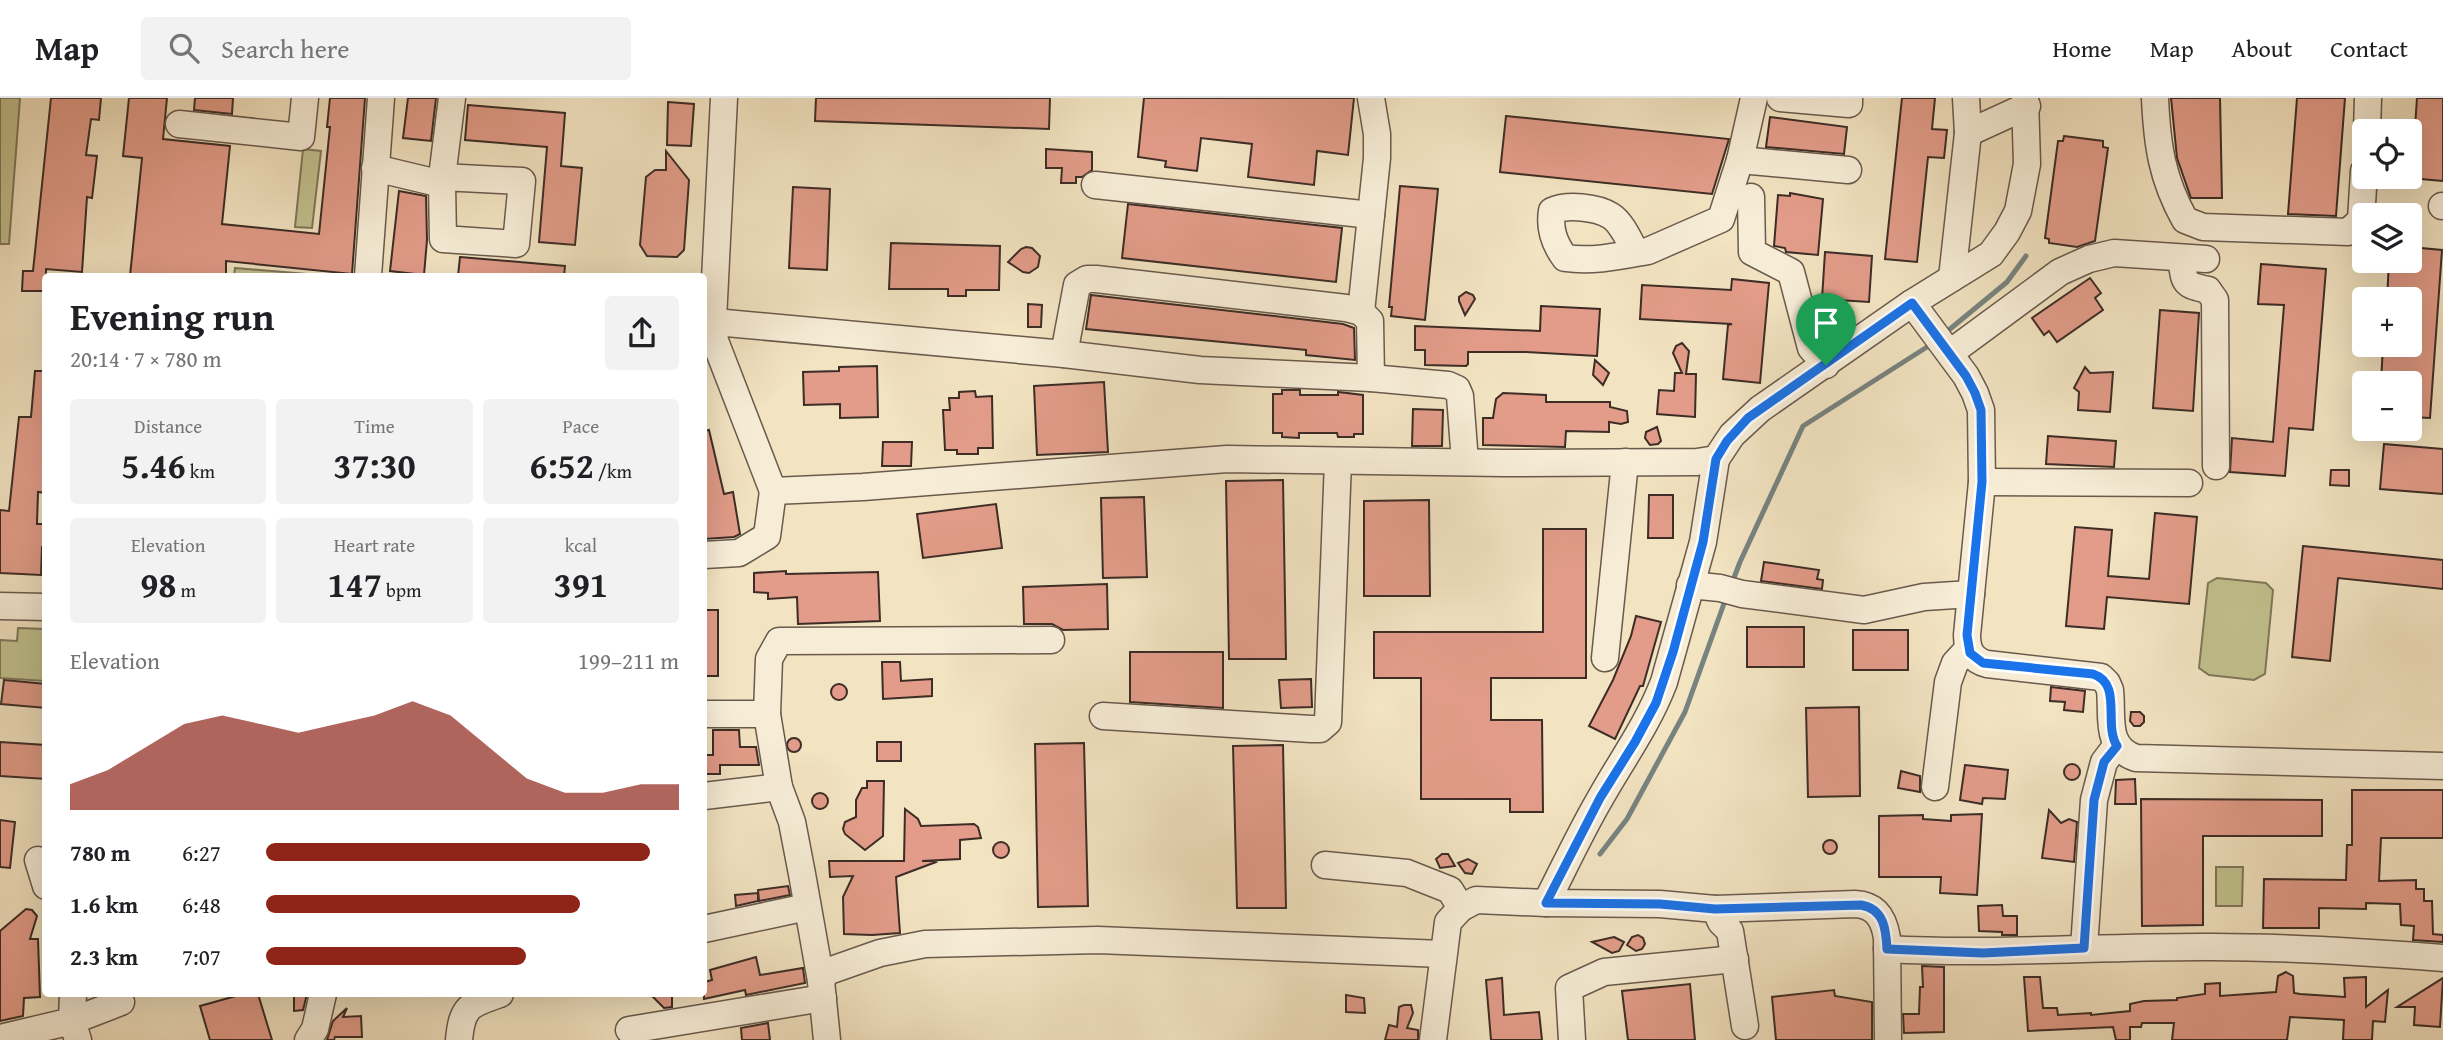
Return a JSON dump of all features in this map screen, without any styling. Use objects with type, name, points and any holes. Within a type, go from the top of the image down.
[{"type":"street","points":[[179,124],[301,137],[305,98]]},
{"type":"street","points":[[368,273],[381,98]]},
{"type":"street","points":[[375,168],[442,184],[443,239],[516,244],[522,181],[442,177],[452,98]]},
{"type":"street","points":[[707,555],[739,553],[767,536],[773,491],[708,321],[724,98]]},
{"type":"street","points":[[1361,312],[1377,134],[1371,98]]},
{"type":"street","points":[[1636,253],[1648,251],[1721,219],[1740,160],[1754,98]]},
{"type":"street","points":[[1780,98],[1849,104],[1849,98]]},
{"type":"street","points":[[1952,278],[1968,133],[1966,98]]},
{"type":"street","points":[[2155,98],[2157,145],[2170,193],[2185,220],[2203,227],[2348,232],[2361,220],[2363,189]]},
{"type":"street","points":[[2367,119],[2368,98]]},
{"type":"street","points":[[1546,903],[1600,798],[1656,703],[1703,542],[1716,459],[1727,441],[1748,418],[1912,303],[1991,254],[2007,232],[2018,211],[2027,164],[2026,102],[1968,133]]},
{"type":"street","points":[[1740,160],[1848,170]]},
{"type":"street","points":[[1096,185],[1371,215]]},
{"type":"street","points":[[1751,197],[1752,252],[1791,272],[1811,348],[1826,365]]},
{"type":"street","points":[[1950,353],[2060,272],[2099,255],[2114,253],[2193,258],[2187,282],[2190,286],[2208,290],[2216,300],[2216,466]]},
{"type":"street","points":[[1064,354],[1077,285],[1087,279],[1346,307],[1361,312],[1370,321],[1371,378]]},
{"type":"street","points":[[1912,303],[1950,353],[1973,388],[1979,404],[1982,482],[1967,635],[1968,649],[1972,656],[1983,663],[2101,677],[2110,690],[2112,732],[2117,746],[2130,756],[2143,759],[2443,766]]},
{"type":"street","points":[[708,321],[1064,354],[1200,370],[1371,378],[1448,385],[1457,389],[1460,396],[1465,462]]},
{"type":"street","points":[[773,491],[863,487],[1227,459],[1465,462],[1716,459]]},
{"type":"street","points":[[1102,716],[1311,729],[1320,729],[1328,722],[1338,461]]},
{"type":"street","points":[[1605,658],[1625,462]]},
{"type":"street","points":[[1982,482],[2189,483]]},
{"type":"street","points":[[1690,585],[1864,610],[1924,597],[1971,594]]},
{"type":"street","points":[[0,606],[42,607]]},
{"type":"street","points":[[827,1040],[822,989],[792,822],[779,787],[766,714],[769,659],[779,641],[1051,640]]},
{"type":"street","points":[[1935,787],[1948,681],[1955,663],[1968,649]]},
{"type":"street","points":[[707,714],[766,714]]},
{"type":"street","points":[[2084,948],[2094,800],[2104,762],[2117,746]]},
{"type":"street","points":[[707,796],[779,787]]},
{"type":"street","points":[[38,860],[42,873]]},
{"type":"street","points":[[1325,865],[1408,873],[1450,890],[1461,908]]},
{"type":"street","points":[[1433,1040],[1448,922],[1461,908],[1476,900],[1660,904],[1715,909],[1866,905],[1882,918],[1886,932],[1888,1040]]},
{"type":"street","points":[[707,928],[807,907]]},
{"type":"street","points":[[1715,909],[1721,922],[1730,931],[1745,1026]]},
{"type":"street","points":[[822,989],[826,972],[880,953],[925,944],[1098,940],[1442,954]]},
{"type":"street","points":[[1887,949],[1983,953],[2084,948],[2216,947],[2364,952],[2443,958]]},
{"type":"street","points":[[1572,1040],[1569,988],[1604,972],[1734,960]]},
{"type":"street","points":[[629,1030],[822,989]]},
{"type":"street","points":[[73,997],[75,1030]]},
{"type":"street","points":[[308,1040],[315,1029],[322,997]]},
{"type":"street","points":[[459,1040],[465,1010],[473,1003],[491,997]]},
{"type":"street","points":[[0,1038],[75,1030],[121,1002]]},
{"type":"green space","points":[[0,98],[20,98],[9,244],[0,244]]},
{"type":"green space","points":[[303,149],[321,151],[312,228],[295,227]]},
{"type":"green space","points":[[235,268],[295,273],[234,273]]},
{"type":"green space","points":[[2217,578],[2266,583],[2273,590],[2265,674],[2254,680],[2209,675],[2199,668],[2208,583]]},
{"type":"green space","points":[[18,628],[42,629],[42,681],[0,678],[0,640],[17,641]]},
{"type":"green space","points":[[2216,867],[2243,867],[2242,906],[2216,906]]},
{"type":"building","points":[[51,98],[101,98],[99,120],[91,119],[86,155],[97,156],[92,198],[87,197],[82,272],[46,269],[46,273],[42,273],[42,291],[22,291],[23,271],[33,271]]},
{"type":"building","points":[[129,98],[167,98],[163,139],[230,146],[222,224],[319,234],[330,127],[327,127],[330,98],[365,98],[352,273],[226,261],[226,273],[130,273],[142,158],[123,156]]},
{"type":"building","points":[[195,98],[233,98],[232,114],[194,110]]},
{"type":"building","points":[[408,98],[436,98],[431,141],[403,138]]},
{"type":"building","points":[[816,98],[1050,98],[1049,129],[815,121]]},
{"type":"building","points":[[1144,98],[1354,98],[1348,155],[1317,151],[1314,185],[1248,177],[1252,144],[1201,138],[1197,171],[1165,167],[1166,161],[1138,157]]},
{"type":"building","points":[[1902,98],[1935,98],[1932,129],[1947,130],[1944,158],[1928,157],[1917,262],[1885,259]]},
{"type":"building","points":[[2171,98],[2220,98],[2222,198],[2191,198],[2177,158]]},
{"type":"building","points":[[2297,98],[2345,98],[2336,216],[2288,214]]},
{"type":"building","points":[[2417,98],[2443,98],[2443,181],[2422,179],[2422,119],[2416,119]]},
{"type":"building","points":[[668,102],[694,104],[691,146],[667,145]]},
{"type":"building","points":[[468,105],[565,113],[561,166],[582,168],[575,245],[539,242],[547,147],[465,140]]},
{"type":"building","points":[[1506,116],[1729,139],[1712,194],[1500,172]]},
{"type":"building","points":[[1770,117],[1847,127],[1844,154],[1766,147]]},
{"type":"building","points":[[2064,136],[2103,141],[2103,147],[2108,148],[2095,241],[2077,247],[2049,243],[2049,239],[2045,238],[2058,141],[2063,141]]},
{"type":"building","points":[[1046,149],[1092,152],[1092,170],[1082,177],[1076,177],[1076,183],[1061,183],[1062,168],[1046,168]]},
{"type":"building","points":[[666,151],[689,180],[684,250],[677,257],[647,256],[640,245],[646,177],[655,170],[666,170]]},
{"type":"building","points":[[1400,186],[1438,189],[1425,320],[1391,316],[1392,307],[1389,307]]},
{"type":"building","points":[[793,187],[830,189],[827,270],[789,268]]},
{"type":"building","points":[[399,191],[426,196],[424,273],[390,271]]},
{"type":"building","points":[[1790,193],[1823,199],[1818,255],[1786,252],[1785,248],[1774,246],[1778,195],[1790,196]]},
{"type":"building","points":[[1128,204],[1342,228],[1336,282],[1122,258]]},
{"type":"building","points":[[891,243],[1000,246],[999,290],[966,290],[966,296],[948,296],[948,289],[889,289]]},
{"type":"building","points":[[1026,247],[1032,248],[1040,256],[1038,267],[1029,273],[1008,262]]},
{"type":"building","points":[[2422,248],[2442,250],[2430,418],[2422,418],[2422,371],[2382,371],[2382,357],[2422,357],[2422,287],[2388,287],[2388,273],[2422,273]]},
{"type":"building","points":[[1825,252],[1872,256],[1869,302],[1822,299]]},
{"type":"building","points":[[460,257],[565,266],[564,273],[458,273]]},
{"type":"building","points":[[2261,264],[2326,269],[2313,430],[2289,428],[2285,476],[2230,472],[2232,438],[2273,442],[2284,305],[2258,304]]},
{"type":"building","points":[[2090,278],[2101,293],[2095,298],[2103,310],[2057,342],[2049,331],[2044,335],[2032,318]]},
{"type":"building","points":[[1732,279],[1769,283],[1760,383],[1723,379],[1728,325],[1732,324],[1640,319],[1642,285],[1731,290]]},
{"type":"building","points":[[1466,292],[1475,299],[1465,315],[1459,297]]},
{"type":"building","points":[[1091,295],[1343,324],[1354,328],[1355,360],[1306,355],[1306,350],[1086,329]]},
{"type":"building","points":[[1028,304],[1042,305],[1041,327],[1028,327]]},
{"type":"building","points":[[1541,306],[1600,309],[1597,356],[1468,352],[1466,366],[1425,365],[1425,350],[1415,350],[1415,326],[1540,331]]},
{"type":"building","points":[[2160,310],[2199,313],[2193,411],[2153,408]]},
{"type":"building","points":[[1682,343],[1689,351],[1686,374],[1696,374],[1695,417],[1657,414],[1659,390],[1674,391],[1675,373],[1682,373],[1673,353],[1676,346]]},
{"type":"building","points":[[1595,360],[1609,373],[1603,385],[1593,375]]},
{"type":"building","points":[[877,366],[878,417],[840,418],[840,404],[804,405],[803,372]]},
{"type":"building","points":[[2085,367],[2090,373],[2113,372],[2110,412],[2078,410],[2079,392],[2074,388]]},
{"type":"building","points":[[35,371],[42,371],[42,492],[38,492],[37,524],[42,524],[41,575],[0,573],[0,510],[9,511],[19,417],[31,417]]},
{"type":"building","points":[[1104,382],[1108,452],[1037,455],[1034,386]]},
{"type":"building","points":[[1282,390],[1300,390],[1300,395],[1338,395],[1338,392],[1363,395],[1363,434],[1338,437],[1337,433],[1299,433],[1299,438],[1282,437],[1282,433],[1273,433],[1273,394],[1282,394]]},
{"type":"building","points":[[975,391],[976,397],[992,396],[993,448],[978,448],[978,454],[957,454],[957,450],[945,450],[943,410],[950,410],[949,398],[959,398],[959,392]]},
{"type":"building","points":[[1503,393],[1546,395],[1546,402],[1610,402],[1610,407],[1627,411],[1628,422],[1609,422],[1609,432],[1566,431],[1565,447],[1483,445],[1483,418],[1493,418],[1496,399]]},
{"type":"building","points":[[1413,409],[1443,410],[1442,446],[1412,446]]},
{"type":"building","points":[[1657,427],[1661,441],[1650,445],[1645,438],[1646,432]]},
{"type":"building","points":[[707,430],[724,494],[733,492],[740,534],[734,537],[707,539]]},
{"type":"building","points":[[2048,436],[2116,441],[2114,467],[2046,464]]},
{"type":"building","points":[[883,442],[912,442],[911,466],[882,466]]},
{"type":"building","points":[[2384,444],[2443,449],[2443,494],[2380,489]]},
{"type":"building","points":[[2331,470],[2349,470],[2349,486],[2330,485]]},
{"type":"building","points":[[1283,480],[1286,659],[1229,659],[1226,481]]},
{"type":"building","points":[[1649,495],[1673,495],[1673,538],[1648,538]]},
{"type":"building","points":[[1144,497],[1147,577],[1103,578],[1101,498]]},
{"type":"building","points":[[1429,500],[1430,596],[1364,596],[1364,501]]},
{"type":"building","points":[[996,504],[1002,548],[923,558],[917,514]]},
{"type":"building","points":[[2155,513],[2197,517],[2189,604],[2107,597],[2104,629],[2066,626],[2075,527],[2112,530],[2108,576],[2149,579]]},
{"type":"building","points":[[1543,529],[1586,529],[1586,678],[1491,678],[1491,720],[1542,720],[1543,812],[1510,812],[1510,799],[1421,799],[1421,678],[1374,678],[1374,632],[1543,632]]},
{"type":"building","points":[[2303,546],[2443,560],[2443,589],[2338,578],[2330,661],[2292,657]]},
{"type":"building","points":[[1764,562],[1819,570],[1817,579],[1823,580],[1822,589],[1761,581]]},
{"type":"building","points":[[786,571],[786,574],[878,572],[880,621],[798,624],[797,597],[768,599],[768,593],[754,592],[754,573]]},
{"type":"building","points":[[1107,584],[1108,629],[1063,630],[1052,624],[1024,624],[1023,587]]},
{"type":"building","points":[[707,610],[718,610],[718,676],[707,676]]},
{"type":"building","points":[[1636,616],[1661,622],[1643,686],[1640,686],[1615,739],[1589,726],[1613,680]]},
{"type":"building","points":[[1747,627],[1804,627],[1804,667],[1747,667]]},
{"type":"building","points":[[1853,630],[1908,630],[1908,670],[1853,670]]},
{"type":"building","points":[[1130,652],[1223,652],[1223,708],[1130,702]]},
{"type":"building","points":[[882,662],[900,662],[901,681],[932,679],[932,696],[883,699]]},
{"type":"building","points":[[1311,679],[1312,707],[1281,708],[1279,680]]},
{"type":"building","points":[[4,680],[42,684],[42,708],[1,704]]},
{"type":"building","points":[[836,684],[842,684],[847,692],[845,698],[836,700],[831,695],[831,689]]},
{"type":"building","points":[[2051,687],[2085,691],[2083,712],[2064,710],[2065,702],[2050,701]]},
{"type":"building","points":[[1859,707],[1860,796],[1808,797],[1806,708]]},
{"type":"building","points":[[2131,712],[2140,712],[2144,716],[2144,722],[2140,726],[2134,726],[2130,721]]},
{"type":"building","points":[[713,730],[739,730],[740,747],[756,747],[759,765],[720,765],[720,774],[707,774],[707,755],[713,755]]},
{"type":"building","points":[[791,738],[797,738],[801,745],[797,752],[791,752],[787,748],[787,742]]},
{"type":"building","points":[[0,742],[42,745],[42,779],[0,776]]},
{"type":"building","points":[[877,742],[901,742],[901,761],[877,761]]},
{"type":"building","points":[[1084,743],[1088,906],[1038,907],[1035,744]]},
{"type":"building","points":[[1283,745],[1286,908],[1237,908],[1233,746]]},
{"type":"building","points":[[2069,764],[2075,764],[2080,772],[2078,778],[2069,780],[2064,775],[2064,769]]},
{"type":"building","points":[[1965,765],[2008,770],[2005,799],[1983,798],[1982,804],[1960,800]]},
{"type":"building","points":[[1901,771],[1920,776],[1920,792],[1898,788]]},
{"type":"building","points":[[2135,779],[2136,804],[2115,804],[2116,780]]},
{"type":"building","points":[[867,781],[884,781],[883,836],[865,850],[845,834],[843,829],[845,822],[856,817],[856,800],[862,788],[867,788]]},
{"type":"building","points":[[2352,790],[2443,790],[2443,838],[2381,838],[2379,881],[2416,880],[2416,889],[2424,889],[2424,901],[2432,901],[2433,934],[2443,935],[2443,942],[2413,940],[2414,926],[2401,925],[2400,904],[2366,903],[2366,909],[2319,908],[2319,928],[2263,928],[2264,879],[2346,880],[2347,845],[2352,845]]},
{"type":"building","points":[[817,793],[823,793],[828,801],[826,807],[817,809],[812,804],[812,798]]},
{"type":"building","points":[[2141,799],[2322,800],[2322,836],[2203,836],[2203,925],[2142,926]]},
{"type":"building","points":[[905,809],[918,819],[921,826],[974,824],[978,827],[981,838],[960,840],[960,859],[922,861],[936,862],[896,877],[900,933],[844,934],[843,897],[853,876],[830,877],[829,861],[904,861]]},
{"type":"building","points":[[2049,810],[2061,823],[2069,819],[2077,822],[2074,862],[2042,858]]},
{"type":"building","points":[[1982,814],[1977,895],[1940,893],[1941,877],[1879,877],[1879,816],[1923,815],[1923,819],[1951,821],[1951,815]]},
{"type":"building","points":[[0,820],[15,822],[10,868],[0,867]]},
{"type":"building","points":[[1827,840],[1833,840],[1837,847],[1833,854],[1827,854],[1823,850],[1823,844]]},
{"type":"building","points":[[998,842],[1004,842],[1009,850],[1007,856],[998,858],[993,853],[993,847]]},
{"type":"building","points":[[1442,854],[1448,854],[1455,866],[1440,868],[1436,859]]},
{"type":"building","points":[[1468,859],[1477,864],[1472,874],[1465,873],[1458,863]]},
{"type":"building","points":[[788,886],[790,895],[759,901],[758,890]]},
{"type":"building","points":[[758,893],[758,901],[736,906],[735,895]]},
{"type":"building","points":[[2002,905],[2003,916],[2017,916],[2017,935],[1979,931],[1978,906]]},
{"type":"building","points":[[26,909],[32,910],[37,916],[30,939],[38,939],[40,997],[24,998],[23,1016],[0,1021],[0,931]]},
{"type":"building","points":[[1638,935],[1643,938],[1645,944],[1642,949],[1636,951],[1627,945],[1632,937]]},
{"type":"building","points":[[1614,937],[1624,942],[1619,951],[1612,953],[1592,942]]},
{"type":"building","points":[[756,957],[760,975],[803,968],[805,983],[746,995],[745,990],[704,999],[707,997],[707,981],[712,980],[710,970]]},
{"type":"building","points":[[1922,966],[1944,967],[1944,1032],[1904,1033],[1903,1014],[1919,1014],[1920,987],[1923,987]]},
{"type":"building","points":[[2286,972],[2293,976],[2294,993],[2345,997],[2344,978],[2366,977],[2366,1007],[2388,990],[2385,1022],[2373,1021],[2372,1040],[2343,1040],[2344,1020],[2290,1017],[2287,1040],[2172,1040],[2174,1023],[2142,1023],[2141,1027],[2130,1027],[2130,1040],[2116,1040],[2113,1027],[2028,1031],[2024,977],[2040,977],[2043,1008],[2057,1008],[2058,1015],[2091,1015],[2130,1011],[2130,1004],[2144,1001],[2177,1000],[2205,994],[2205,984],[2220,983],[2220,996],[2276,992],[2278,976]]},
{"type":"building","points":[[1502,978],[1504,1015],[1539,1012],[1542,1040],[1491,1040],[1486,980]]},
{"type":"building","points":[[2443,978],[2440,1027],[2414,1025],[2415,1007],[2397,1007]]},
{"type":"building","points":[[1690,984],[1695,1040],[1628,1040],[1622,991]]},
{"type":"building","points":[[1834,990],[1835,996],[1872,1002],[1872,1040],[1776,1040],[1772,997]]},
{"type":"building","points":[[1346,995],[1364,998],[1365,1013],[1346,1012]]},
{"type":"building","points":[[232,997],[259,997],[272,1040],[210,1040],[200,1006]]},
{"type":"building","points":[[294,997],[306,997],[303,1010],[294,1011]]},
{"type":"building","points":[[653,997],[672,997],[672,1007],[664,1008]]},
{"type":"building","points":[[1411,1005],[1413,1013],[1407,1028],[1418,1030],[1418,1040],[1385,1040],[1389,1025],[1397,1027],[1399,1007]]},
{"type":"building","points":[[347,1008],[343,1017],[361,1016],[362,1037],[335,1037],[334,1040],[327,1040],[333,1021]]},
{"type":"building","points":[[768,1023],[770,1040],[742,1040],[741,1028]]},
{"type":"waterway","points":[[1950,329],[2007,282],[2026,256]]},
{"type":"waterway","points":[[1732,583],[1803,426],[1927,347]]},
{"type":"waterway","points":[[1600,854],[1627,819],[1685,712],[1726,598]]},
{"type":"route","points":[[1912,303],[1966,376],[1981,410],[1982,482],[1967,635],[1970,653],[1983,663],[2093,674],[2104,679],[2109,686],[2112,732],[2117,746],[2104,762],[2094,800],[2084,948],[1983,953],[1887,949],[1882,918],[1866,905],[1715,909],[1660,904],[1546,903],[1600,798],[1656,703],[1703,542],[1719,453],[1748,418],[1826,365],[1912,303]]}]
